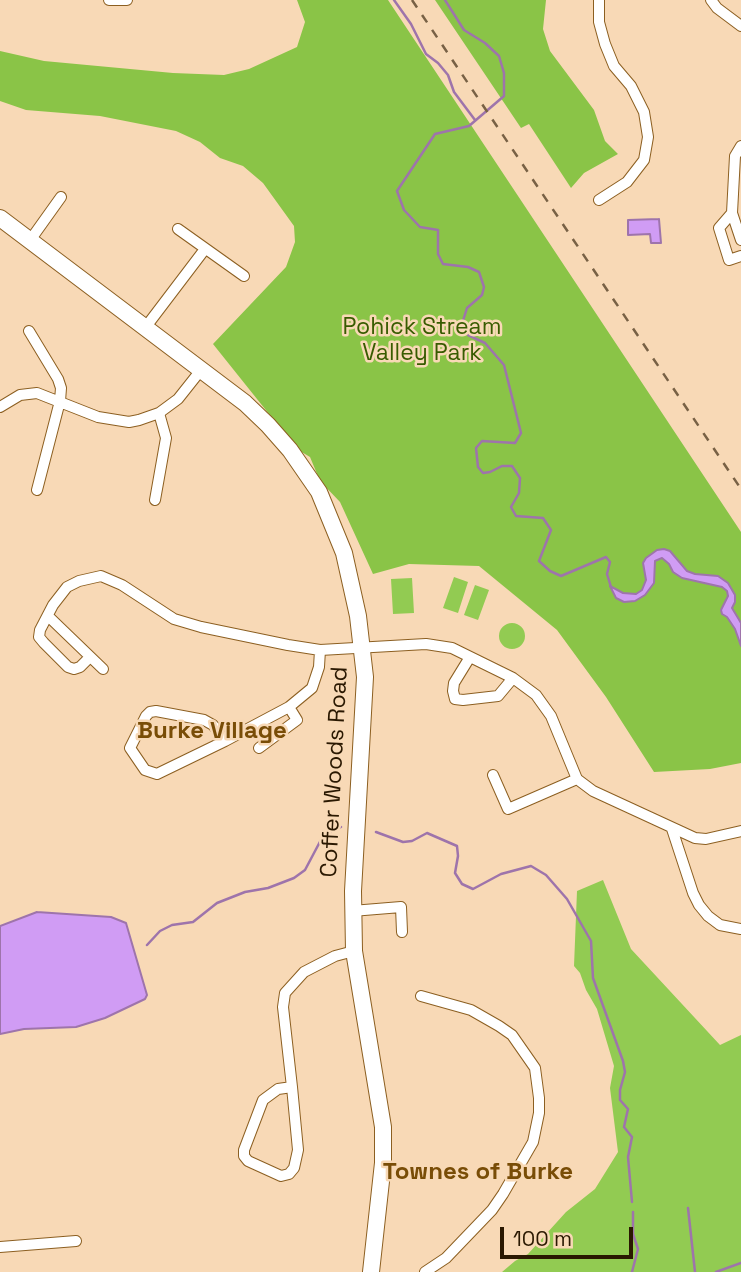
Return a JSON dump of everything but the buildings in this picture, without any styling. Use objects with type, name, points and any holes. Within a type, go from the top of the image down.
[{"type":"street","points":[[109,0],[127,0]]},
{"type":"street","points":[[599,0],[599,22],[605,44],[614,66],[631,86],[644,112],[648,137],[644,160],[627,182],[599,200]]},
{"type":"street","points":[[711,0],[717,8],[741,26]]},
{"type":"street","points":[[741,146],[735,156],[732,213],[741,240]]},
{"type":"street","points":[[31,239],[61,197]]},
{"type":"street","points":[[732,213],[719,228],[729,260],[741,256]]},
{"type":"street","name":"Coffer Woods Road","points":[[0,218],[245,403],[268,425],[290,450],[314,485],[327,507],[344,553],[353,584],[362,647],[365,702],[352,911],[354,951],[383,1128],[383,1163],[370,1272]]},
{"type":"street","points":[[178,229],[244,276]]},
{"type":"street","points":[[145,328],[205,249]]},
{"type":"street","points":[[29,331],[58,379],[60,401],[37,490]]},
{"type":"street","points":[[0,407],[11,398],[30,393],[60,401],[98,417],[129,422],[159,413],[178,399],[201,370]]},
{"type":"street","points":[[155,500],[166,438],[159,413]]},
{"type":"street","points":[[90,657],[80,667],[68,667],[39,637],[53,605],[67,587],[79,580],[101,576],[122,585],[174,619],[201,627],[320,650],[426,644],[452,648],[528,688],[546,708],[578,779],[593,791],[695,838],[706,839],[741,831]]},
{"type":"street","points":[[48,616],[103,669]]},
{"type":"street","points":[[225,740],[213,725],[204,720],[156,711],[146,716],[130,748],[145,770],[157,774],[225,740],[289,707],[312,688],[319,667],[320,650]]},
{"type":"street","points":[[470,657],[454,683],[455,699],[498,696],[513,678]]},
{"type":"street","points":[[259,748],[298,720],[289,707]]},
{"type":"street","points":[[493,775],[508,809],[578,779]]},
{"type":"street","points":[[672,829],[699,905],[720,925],[741,929]]},
{"type":"street","points":[[352,911],[401,907],[402,932]]},
{"type":"street","points":[[292,1087],[278,1089],[263,1100],[244,1150],[248,1161],[281,1176],[289,1174],[294,1168],[298,1150],[292,1087],[284,1007],[285,993],[304,972],[335,956],[354,951]]},
{"type":"street","points":[[421,996],[471,1010],[512,1035],[535,1068],[539,1098],[533,1142],[515,1175],[492,1210],[446,1258],[425,1272]]},
{"type":"street","points":[[0,1247],[76,1241]]},
{"type":"green space","name":"Pohick Stream Valley Park","points":[[297,0],[388,0],[741,532],[741,763],[710,769],[654,772],[606,697],[557,630],[479,566],[409,564],[373,574],[340,502],[320,481],[310,457],[300,451],[213,344],[286,267],[295,242],[294,226],[263,183],[243,166],[220,158],[200,142],[176,131],[100,116],[26,110],[0,101],[0,51],[44,61],[173,73],[224,75],[249,69],[297,47],[305,22]]},
{"type":"green space","points":[[435,0],[546,0],[543,29],[550,51],[594,110],[605,141],[618,154],[584,173],[571,188],[529,124],[521,128]]},
{"type":"green space","points":[[454,577],[468,582],[458,613],[443,608]]},
{"type":"green space","points":[[412,578],[414,613],[393,614],[391,579]]},
{"type":"green space","points":[[475,585],[489,590],[478,620],[464,615]]},
{"type":"green space","points":[[512,623],[521,627],[525,636],[521,645],[512,649],[503,645],[499,636],[503,627]]},
{"type":"green space","points":[[603,880],[631,949],[720,1045],[741,1035],[741,1272],[502,1272],[528,1254],[566,1212],[595,1189],[618,1152],[610,1088],[614,1066],[597,1009],[574,966],[577,891]]},
{"type":"shaded area","points":[[659,219],[661,243],[651,243],[650,234],[628,235],[628,220]]},
{"type":"shaded area","points":[[657,550],[670,551],[687,571],[718,576],[728,583],[735,595],[732,608],[741,623],[741,646],[735,629],[722,614],[727,591],[722,587],[682,578],[673,572],[662,558],[655,561],[654,583],[645,595],[635,601],[624,602],[616,598],[610,586],[623,593],[636,594],[642,590],[646,580],[643,563]]},
{"type":"shaded area","points":[[37,912],[111,917],[126,923],[147,995],[145,999],[105,1018],[76,1027],[24,1029],[0,1034],[0,926]]},
{"type":"waterway","points":[[394,0],[411,24],[426,54],[448,75],[454,92],[475,120]]},
{"type":"waterway","points":[[445,0],[464,30],[499,56],[504,73],[504,96],[469,126],[435,134],[397,191],[404,210],[420,227],[438,230],[438,254],[443,264],[468,267],[479,272],[484,287],[482,295],[467,308],[462,324],[468,335],[485,343],[504,365],[521,433],[515,443],[482,441],[476,448],[478,467],[483,473],[502,466],[512,466],[520,478],[519,493],[511,507],[516,516],[543,518],[551,530],[539,561],[550,571],[561,576],[606,557],[610,562],[607,574],[611,587]]},
{"type":"waterway","points":[[147,945],[160,931],[172,925],[193,922],[217,903],[294,878],[305,870],[323,836],[341,827]]},
{"type":"waterway","points":[[376,832],[403,842],[412,841],[427,833],[457,846],[455,873],[462,884],[473,889],[501,874],[531,866],[546,875],[567,899],[591,941],[593,978],[623,1061],[625,1072],[620,1100],[628,1109],[624,1127],[632,1137],[628,1157],[632,1202]]},
{"type":"waterway","points":[[688,1208],[695,1272]]},
{"type":"waterway","points":[[632,1272],[638,1249],[633,1234],[633,1212]]},
{"type":"waterway","points":[[716,1272],[741,1263]]},
{"type":"railway","points":[[412,0],[741,489]]},
{"type":"district","name":"Burke Village","points":[[212,731]]},
{"type":"district","name":"Townes of Burke","points":[[478,1172]]}]
